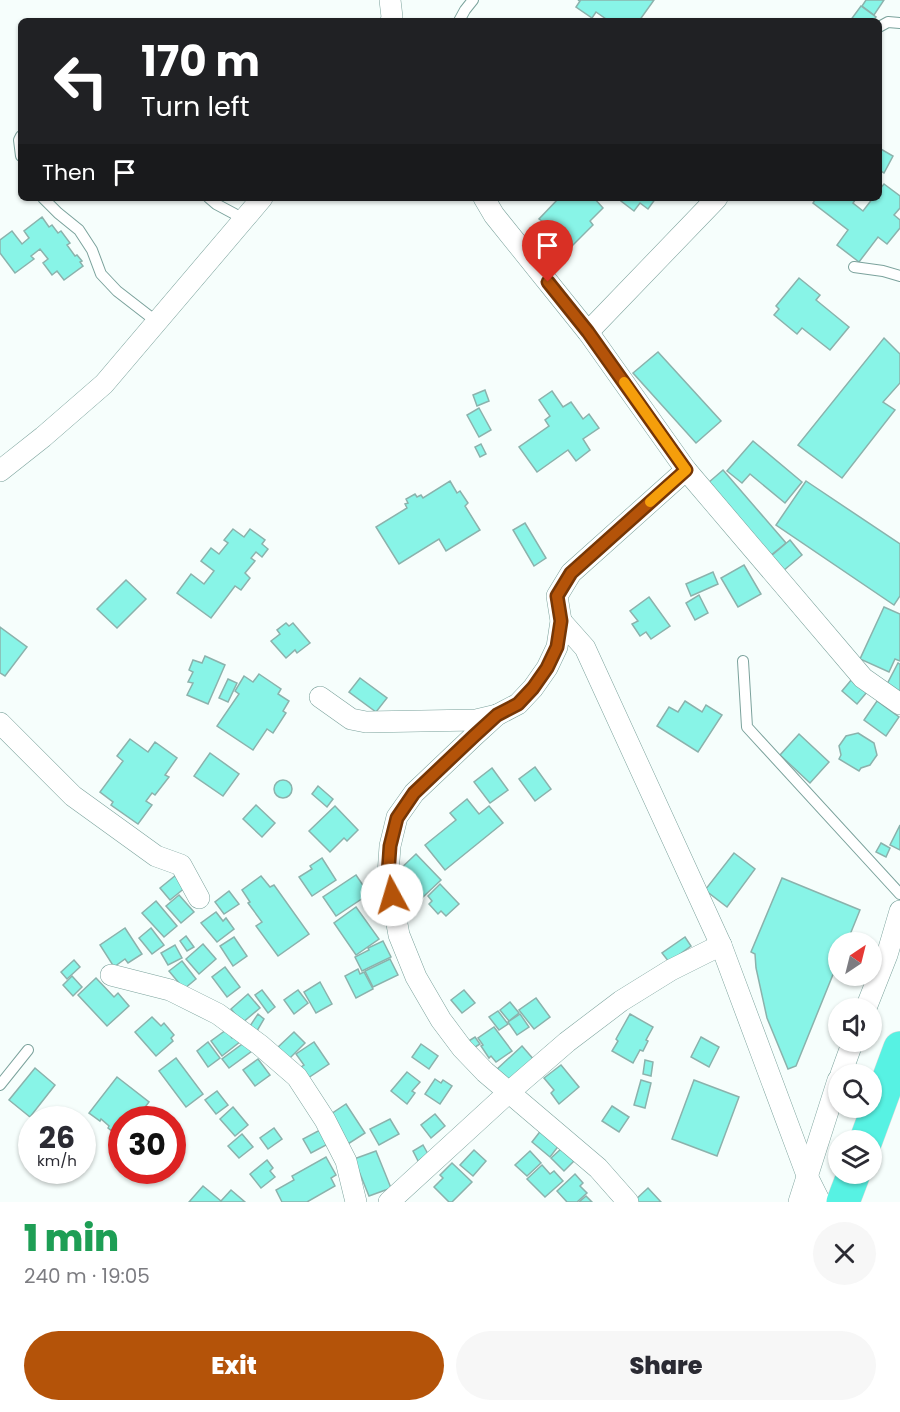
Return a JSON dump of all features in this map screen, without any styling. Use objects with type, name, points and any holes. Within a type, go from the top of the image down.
[{"type":"highway","points":[[870,1130],[900,1048]]},
{"type":"highway","points":[[843,1202],[850,1184]]},
{"type":"street","points":[[0,471],[104,384],[259,201]]},
{"type":"street","points":[[486,201],[588,332],[686,470],[863,678],[900,704]]},
{"type":"street","points":[[588,332],[714,201]]},
{"type":"street","points":[[320,697],[351,718],[366,722],[476,720],[497,715],[518,704],[547,668],[557,647],[561,621],[557,596],[571,573],[686,470]]},
{"type":"street","points":[[561,621],[585,648],[721,945],[808,1178],[820,1202]]},
{"type":"street","points":[[497,715],[414,793],[397,818],[390,846],[388,875],[399,935],[416,977],[441,1020],[462,1048],[508,1093],[598,1168],[628,1202]]},
{"type":"street","points":[[0,723],[73,796],[156,855],[181,865],[199,898]]},
{"type":"street","points":[[870,998],[887,955],[900,911]]},
{"type":"street","points":[[389,1202],[567,1042],[621,1001],[671,970],[721,945]]},
{"type":"street","points":[[111,975],[170,990],[218,1014],[260,1045],[297,1077],[325,1120],[346,1161],[356,1202]]},
{"type":"street","points":[[800,1202],[828,1113]]},
{"type":"lane","points":[[461,18],[473,0]]},
{"type":"lane","points":[[882,25],[888,21],[900,23]]},
{"type":"lane","points":[[46,201],[79,230],[92,250],[101,274],[117,291],[157,322]]},
{"type":"lane","points":[[212,201],[244,219]]},
{"type":"lane","points":[[854,267],[884,271],[900,276]]},
{"type":"lane","points":[[743,661],[747,728],[900,894]]},
{"type":"lane","points":[[0,1084],[28,1050]]},
{"type":"building","points":[[578,0],[654,0],[641,18],[605,18],[596,12],[592,18],[576,7],[580,1]]},
{"type":"building","points":[[866,0],[884,0],[874,15],[862,6]]},
{"type":"building","points":[[861,6],[876,17],[875,18],[852,18]]},
{"type":"building","points":[[882,150],[893,156],[884,173],[882,172]]},
{"type":"building","points":[[884,184],[900,196],[900,208],[894,215],[900,220],[900,228],[887,244],[878,237],[859,262],[837,245],[848,230],[813,203],[814,201],[854,201],[853,203],[863,211],[871,201],[882,201]]},
{"type":"building","points":[[556,201],[597,201],[603,208],[590,221],[593,225],[570,248],[567,245],[555,257],[531,234],[543,222],[539,219]]},
{"type":"building","points":[[621,201],[654,201],[648,209],[640,203],[634,211]]},
{"type":"building","points":[[42,217],[49,227],[52,225],[58,233],[61,231],[70,243],[67,245],[82,261],[80,262],[83,266],[64,280],[57,271],[52,275],[43,263],[48,259],[40,249],[31,256],[34,259],[15,273],[0,253],[0,240],[12,231],[22,244],[29,238],[24,231]]},
{"type":"building","points":[[799,278],[820,295],[816,300],[849,327],[830,350],[802,328],[797,334],[774,315],[779,309],[776,306]]},
{"type":"building","points":[[884,338],[900,354],[900,383],[883,402],[895,410],[842,478],[798,445]]},
{"type":"building","points":[[658,352],[721,421],[696,443],[633,373]]},
{"type":"building","points":[[485,390],[489,401],[477,406],[473,395]]},
{"type":"building","points":[[552,391],[563,407],[571,402],[583,419],[589,414],[599,428],[583,439],[590,450],[576,461],[568,450],[537,472],[519,447],[549,426],[545,420],[550,416],[539,400]]},
{"type":"building","points":[[479,408],[491,430],[479,437],[467,415]]},
{"type":"building","points":[[753,441],[802,482],[785,503],[750,474],[742,483],[727,471]]},
{"type":"building","points":[[481,444],[486,454],[480,457],[475,447]]},
{"type":"building","points":[[723,470],[786,543],[770,556],[708,483]]},
{"type":"building","points":[[450,481],[457,493],[460,491],[468,503],[465,506],[480,530],[446,551],[439,539],[399,564],[376,527],[407,508],[406,499],[415,494],[423,498]]},
{"type":"building","points":[[806,481],[900,544],[900,596],[894,605],[776,525]]},
{"type":"building","points":[[525,523],[546,558],[534,566],[513,530]]},
{"type":"building","points":[[233,529],[244,537],[250,529],[265,540],[262,544],[268,549],[262,557],[256,552],[251,558],[255,561],[245,573],[250,578],[241,590],[235,586],[211,618],[177,593],[191,574],[204,584],[214,571],[201,561],[211,548],[219,554],[228,543],[224,540]]},
{"type":"building","points":[[790,540],[802,555],[783,571],[771,556]]},
{"type":"building","points":[[744,565],[761,594],[738,607],[721,578]]},
{"type":"building","points":[[713,572],[718,584],[691,596],[686,584]]},
{"type":"building","points":[[126,580],[146,599],[117,628],[97,609]]},
{"type":"building","points":[[699,595],[708,613],[695,620],[686,603]]},
{"type":"building","points":[[649,597],[670,626],[651,639],[646,632],[640,636],[632,624],[638,621],[630,611]]},
{"type":"building","points":[[884,607],[900,614],[900,661],[895,659],[889,672],[860,659]]},
{"type":"building","points":[[286,623],[289,626],[293,623],[310,643],[297,653],[295,650],[286,658],[271,641],[280,634],[277,630]]},
{"type":"building","points":[[0,627],[27,647],[5,676],[0,673]]},
{"type":"building","points":[[205,656],[225,665],[208,704],[187,695],[193,683],[188,682],[193,672],[189,670],[193,660],[202,663]]},
{"type":"building","points":[[898,663],[900,664],[900,700],[885,688]]},
{"type":"building","points":[[259,674],[281,689],[278,694],[289,701],[283,711],[286,713],[273,733],[267,729],[253,750],[217,726],[239,694],[235,691],[244,676],[253,682]]},
{"type":"building","points":[[360,678],[387,698],[376,712],[349,692]]},
{"type":"building","points":[[228,679],[237,683],[228,702],[219,698]]},
{"type":"building","points":[[852,679],[867,692],[857,704],[842,691]]},
{"type":"building","points":[[685,701],[702,712],[706,705],[722,715],[698,752],[657,726],[669,707],[678,712]]},
{"type":"building","points":[[877,701],[899,717],[886,736],[864,720]]},
{"type":"building","points":[[858,733],[874,743],[877,755],[870,765],[859,771],[839,759],[841,755],[839,746],[846,736]]},
{"type":"building","points":[[799,734],[829,762],[810,783],[780,755]]},
{"type":"building","points":[[130,739],[148,752],[155,742],[177,758],[165,775],[169,777],[155,795],[152,793],[146,801],[152,805],[138,824],[111,805],[113,802],[100,792],[123,761],[117,756]]},
{"type":"building","points":[[210,753],[239,774],[223,796],[194,776]]},
{"type":"building","points":[[535,767],[551,789],[535,801],[519,779]]},
{"type":"building","points":[[492,768],[508,790],[490,803],[474,782]]},
{"type":"building","points":[[283,780],[289,783],[292,789],[289,795],[283,798],[277,795],[274,789],[277,783]]},
{"type":"building","points":[[318,786],[333,799],[327,807],[312,794]]},
{"type":"building","points":[[467,799],[479,814],[489,806],[503,823],[445,870],[425,845],[456,820],[450,813]]},
{"type":"building","points":[[256,805],[275,823],[262,837],[243,819]]},
{"type":"building","points":[[335,806],[358,830],[347,841],[344,838],[330,852],[309,831]]},
{"type":"building","points":[[900,825],[900,850],[890,845]]},
{"type":"building","points":[[881,843],[890,848],[886,857],[876,852]]},
{"type":"building","points":[[734,853],[755,869],[727,907],[705,890]]},
{"type":"building","points":[[416,854],[441,880],[422,898],[412,887],[414,885],[410,880],[407,882],[397,872]]},
{"type":"building","points":[[322,858],[336,880],[312,896],[299,877],[312,869],[310,866]]},
{"type":"building","points":[[176,875],[186,887],[170,900],[160,888]]},
{"type":"building","points":[[356,875],[369,894],[336,916],[323,897]]},
{"type":"building","points":[[261,876],[270,887],[274,885],[309,934],[278,956],[256,926],[262,922],[248,903],[250,902],[242,890]]},
{"type":"building","points":[[782,878],[860,910],[851,932],[828,932],[828,986],[796,1066],[788,1069],[767,1018],[755,954],[751,952]]},
{"type":"building","points":[[440,884],[459,904],[446,916],[441,911],[438,914],[429,904],[432,901],[428,896]]},
{"type":"building","points":[[229,891],[239,904],[224,914],[215,902]]},
{"type":"building","points":[[179,895],[194,912],[181,923],[166,906]]},
{"type":"building","points":[[156,901],[177,926],[164,937],[142,913]]},
{"type":"building","points":[[356,907],[379,939],[356,955],[334,923]]},
{"type":"building","points":[[216,912],[223,921],[226,918],[234,929],[217,942],[201,923]]},
{"type":"building","points":[[125,928],[142,954],[128,963],[125,959],[114,967],[100,945]]},
{"type":"building","points":[[151,928],[164,945],[152,954],[139,938]]},
{"type":"building","points":[[186,936],[194,947],[187,951],[180,941]]},
{"type":"building","points":[[234,937],[247,956],[233,966],[220,946]]},
{"type":"building","points":[[685,937],[691,946],[669,962],[662,953]]},
{"type":"building","points":[[383,941],[391,957],[362,971],[355,957]]},
{"type":"building","points":[[203,944],[216,959],[199,974],[186,959]]},
{"type":"building","points":[[175,945],[182,958],[168,965],[161,953]]},
{"type":"building","points":[[390,959],[398,975],[373,987],[365,971]]},
{"type":"building","points":[[74,960],[80,967],[67,979],[61,972]]},
{"type":"building","points":[[182,961],[196,979],[184,989],[169,971]]},
{"type":"building","points":[[225,967],[240,987],[227,997],[212,977]]},
{"type":"building","points":[[358,969],[360,974],[364,972],[373,989],[356,998],[345,976]]},
{"type":"building","points":[[72,976],[82,987],[73,996],[63,985]]},
{"type":"building","points":[[96,978],[114,997],[118,993],[129,1006],[107,1026],[78,995]]},
{"type":"building","points":[[320,982],[332,1004],[316,1013],[304,992]]},
{"type":"building","points":[[262,990],[275,1007],[268,1013],[255,995]]},
{"type":"building","points":[[298,990],[308,1003],[294,1014],[284,1000]]},
{"type":"building","points":[[464,990],[475,1003],[462,1013],[451,1000]]},
{"type":"building","points":[[248,994],[260,1008],[242,1023],[231,1009]]},
{"type":"building","points":[[536,998],[550,1017],[534,1029],[519,1010]]},
{"type":"building","points":[[510,1002],[519,1013],[509,1021],[500,1010]]},
{"type":"building","points":[[498,1011],[508,1024],[499,1030],[489,1017]]},
{"type":"building","points":[[258,1014],[264,1019],[257,1031],[250,1026]]},
{"type":"building","points":[[520,1014],[529,1027],[517,1035],[508,1022]]},
{"type":"building","points":[[630,1014],[653,1027],[643,1051],[640,1050],[633,1063],[612,1051]]},
{"type":"building","points":[[152,1017],[161,1026],[164,1023],[174,1035],[171,1038],[173,1041],[156,1056],[135,1032]]},
{"type":"building","points":[[494,1027],[512,1051],[496,1062],[491,1056],[489,1058],[478,1038]]},
{"type":"building","points":[[226,1030],[232,1038],[237,1034],[241,1041],[222,1056],[211,1041]]},
{"type":"building","points":[[294,1032],[305,1043],[288,1060],[277,1048]]},
{"type":"building","points":[[475,1037],[480,1044],[472,1049],[467,1042]]},
{"type":"building","points":[[701,1037],[719,1047],[709,1067],[691,1057]]},
{"type":"building","points":[[208,1042],[220,1058],[208,1067],[197,1051]]},
{"type":"building","points":[[245,1042],[252,1051],[229,1068],[222,1059]]},
{"type":"building","points":[[314,1042],[329,1064],[308,1078],[301,1067],[304,1065],[296,1054]]},
{"type":"building","points":[[421,1044],[438,1056],[429,1069],[412,1057]]},
{"type":"building","points":[[522,1046],[535,1061],[509,1084],[496,1070]]},
{"type":"building","points":[[176,1058],[203,1094],[186,1107],[159,1071]]},
{"type":"building","points":[[258,1059],[270,1075],[255,1086],[243,1070]]},
{"type":"building","points":[[645,1060],[653,1062],[651,1076],[643,1074]]},
{"type":"building","points":[[561,1065],[579,1087],[559,1104],[551,1093],[554,1090],[544,1078]]},
{"type":"building","points":[[35,1068],[55,1085],[39,1106],[18,1107],[9,1100]]},
{"type":"building","points":[[407,1072],[420,1082],[412,1091],[415,1093],[407,1104],[391,1091]]},
{"type":"building","points":[[117,1077],[149,1102],[146,1106],[108,1106],[108,1125],[96,1118],[94,1106]]},
{"type":"building","points":[[435,1079],[441,1083],[443,1080],[452,1086],[440,1104],[425,1094]]},
{"type":"building","points":[[641,1080],[651,1083],[645,1108],[634,1105]]},
{"type":"building","points":[[694,1080],[739,1097],[717,1156],[672,1139]]},
{"type":"building","points":[[217,1091],[228,1105],[216,1114],[205,1100]]},
{"type":"building","points":[[346,1104],[365,1133],[348,1144],[328,1116]]},
{"type":"building","points":[[612,1106],[629,1117],[619,1132],[602,1121]]},
{"type":"building","points":[[233,1107],[248,1125],[235,1136],[220,1119]]},
{"type":"building","points":[[435,1114],[445,1126],[431,1138],[421,1125]]},
{"type":"building","points":[[390,1119],[399,1134],[379,1145],[370,1129]]},
{"type":"building","points":[[274,1128],[282,1139],[268,1149],[260,1138]]},
{"type":"building","points":[[542,1129],[560,1144],[550,1157],[532,1142]]},
{"type":"building","points":[[320,1130],[328,1144],[311,1153],[303,1139]]},
{"type":"building","points":[[242,1134],[253,1147],[239,1158],[228,1146]]},
{"type":"building","points":[[423,1145],[428,1154],[418,1161],[413,1151]]},
{"type":"building","points":[[562,1148],[574,1161],[564,1171],[551,1158]]},
{"type":"building","points":[[474,1150],[486,1161],[473,1176],[460,1165]]},
{"type":"building","points":[[376,1151],[391,1188],[369,1196],[354,1159]]},
{"type":"building","points":[[530,1151],[541,1163],[527,1176],[515,1165]]},
{"type":"building","points":[[326,1157],[336,1175],[331,1178],[335,1186],[307,1202],[282,1202],[276,1190],[294,1180],[292,1176]]},
{"type":"building","points":[[267,1160],[273,1168],[270,1171],[275,1177],[261,1188],[250,1174]]},
{"type":"building","points":[[452,1163],[472,1182],[452,1202],[449,1202],[434,1187],[443,1178],[440,1175]]},
{"type":"building","points":[[542,1165],[550,1174],[554,1171],[563,1181],[545,1197],[527,1179]]},
{"type":"building","points":[[575,1174],[583,1183],[580,1186],[587,1193],[577,1202],[567,1202],[557,1191]]},
{"type":"building","points":[[203,1186],[221,1201],[231,1190],[245,1202],[189,1202]]},
{"type":"building","points":[[648,1188],[661,1202],[634,1201]]},
{"type":"building","points":[[586,1196],[592,1202],[579,1202]]},
{"type":"slow traffic","points":[[624,382],[686,470],[650,502]]},
{"type":"route","points":[[392,895],[388,875],[390,846],[397,818],[414,793],[497,715],[518,704],[533,688],[547,668],[557,647],[561,621],[557,596],[571,573],[686,470],[588,332],[548,282]]}]
